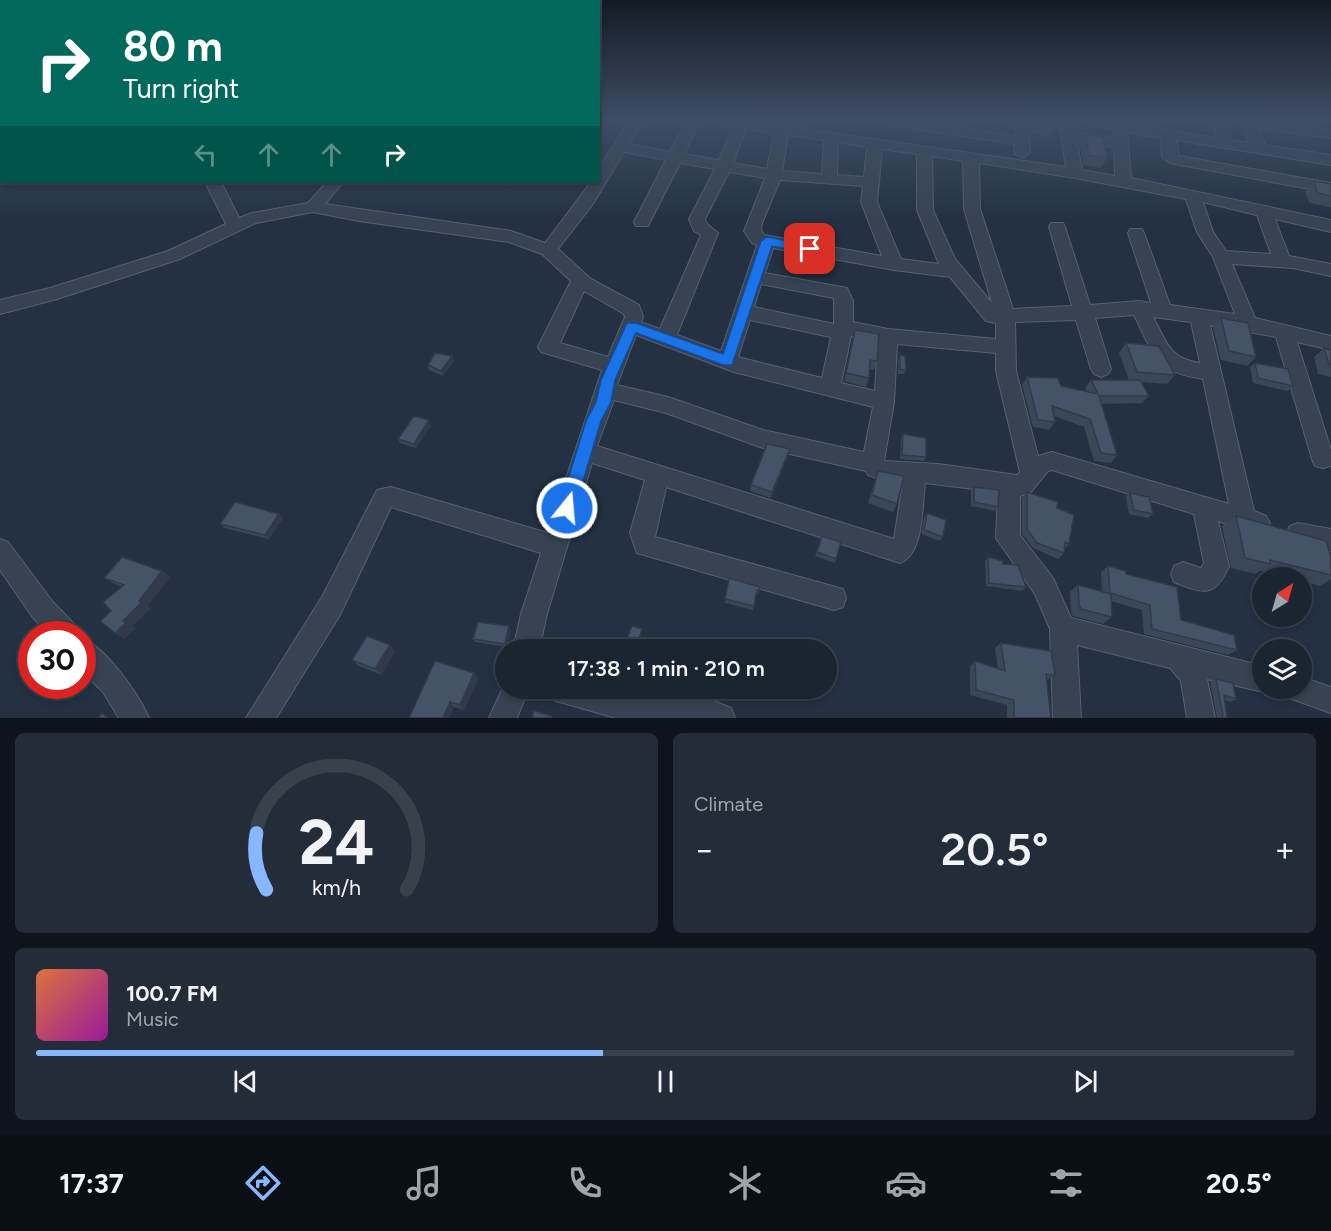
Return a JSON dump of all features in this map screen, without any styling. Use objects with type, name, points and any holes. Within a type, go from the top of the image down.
[{"type":"street","points":[[600,179],[616,154]]},
{"type":"street","points":[[653,154],[774,175],[871,182]]},
{"type":"street","points":[[642,222],[677,154]]},
{"type":"street","points":[[666,338],[710,233],[700,227],[697,219],[729,154]]},
{"type":"street","points":[[778,154],[774,175],[756,211],[752,231],[758,239],[894,264],[956,272]]},
{"type":"street","points":[[829,180],[830,154]]},
{"type":"street","points":[[874,154],[869,202],[894,264]]},
{"type":"street","points":[[924,154],[925,210],[947,262],[993,315],[1048,315],[1139,308],[1248,323],[1331,343]]},
{"type":"street","points":[[936,154],[1075,173],[1174,191],[1331,226]]},
{"type":"street","points":[[1022,154],[1022,165]]},
{"type":"street","points":[[1072,154],[1075,173]]},
{"type":"street","points":[[1121,154],[1122,182]]},
{"type":"street","points":[[1170,154],[1174,191]]},
{"type":"street","points":[[1292,154],[1331,160]]},
{"type":"street","points":[[1170,157],[1175,160],[1331,188]]},
{"type":"street","points":[[971,158],[972,209],[1005,314],[1006,371],[1032,474]]},
{"type":"street","points":[[214,183],[234,224]]},
{"type":"street","points":[[313,207],[334,183]]},
{"type":"street","points":[[548,250],[598,183]]},
{"type":"street","points":[[1193,195],[1205,232],[1221,257],[1248,323]]},
{"type":"street","points":[[0,307],[51,294],[174,255],[234,224],[252,218],[313,207],[359,216],[512,237],[548,250],[581,279],[632,310],[634,317],[594,421],[534,614],[528,639]]},
{"type":"street","points":[[1264,211],[1282,261]]},
{"type":"street","points":[[1057,227],[1101,369]]},
{"type":"street","points":[[1136,233],[1163,311]]},
{"type":"street","points":[[727,361],[767,241]]},
{"type":"street","points":[[1221,257],[1282,261],[1331,270]]},
{"type":"street","points":[[755,277],[841,293],[844,298],[841,330],[830,387]]},
{"type":"street","points":[[581,279],[548,347],[614,366]]},
{"type":"street","points":[[1139,308],[1167,360],[1184,368],[1212,372]]},
{"type":"street","points":[[744,312],[841,330],[1006,347]]},
{"type":"street","points":[[1199,316],[1244,519]]},
{"type":"street","points":[[632,326],[727,361],[884,402]]},
{"type":"street","points":[[1284,332],[1323,459]]},
{"type":"street","points":[[888,336],[884,402],[873,463],[876,468],[885,471],[938,474],[1022,486],[1028,482],[1041,464],[1052,461],[1133,484],[1204,508],[1316,539],[1331,540]]},
{"type":"street","points":[[606,390],[668,405],[763,439],[873,463]]},
{"type":"street","points":[[584,452],[900,552],[905,546],[915,473]]},
{"type":"street","points":[[658,475],[642,533],[645,545],[834,598]]},
{"type":"street","points":[[1009,485],[1008,538],[1044,586],[1063,629],[1067,718]]},
{"type":"street","points":[[260,718],[331,606],[385,497],[392,497],[555,546]]},
{"type":"street","points":[[1183,574],[1206,581],[1217,566],[1204,508]]},
{"type":"street","points":[[0,550],[54,621]]},
{"type":"street","points":[[1063,629],[1252,676]]},
{"type":"street","points":[[1184,660],[1192,673],[1200,718]]},
{"type":"street","points":[[96,666],[112,683],[135,718]]},
{"type":"street","points":[[1312,694],[1331,700]]},
{"type":"street","points":[[503,718],[511,699]]},
{"type":"street","points":[[596,699],[654,715],[672,707],[697,708],[721,718]]},
{"type":"building","points":[[1106,154],[1107,158],[1089,155]]},
{"type":"building","points":[[1314,181],[1331,184],[1331,196],[1317,193]]},
{"type":"building","points":[[1221,318],[1248,323],[1256,357],[1229,351]]},
{"type":"building","points":[[855,330],[879,334],[877,361],[870,360],[869,378],[846,373]]},
{"type":"building","points":[[1126,343],[1159,346],[1175,375],[1137,372]]},
{"type":"building","points":[[1324,348],[1331,350],[1331,365],[1329,364]]},
{"type":"building","points":[[435,353],[452,356],[441,371],[428,365]]},
{"type":"building","points":[[900,355],[905,356],[906,370],[900,369]]},
{"type":"building","points":[[1255,363],[1288,369],[1293,386],[1258,378]]},
{"type":"building","points":[[1027,377],[1058,378],[1061,386],[1098,394],[1091,380],[1140,380],[1149,396],[1099,396],[1117,455],[1101,453],[1090,419],[1052,406],[1055,422],[1038,420]]},
{"type":"building","points":[[414,416],[429,420],[414,444],[398,439]]},
{"type":"building","points":[[903,434],[926,438],[926,457],[902,455]]},
{"type":"building","points":[[767,444],[790,449],[772,492],[751,485]]},
{"type":"building","points":[[878,471],[904,476],[897,504],[872,495]]},
{"type":"building","points":[[974,487],[999,490],[998,507],[974,502]]},
{"type":"building","points":[[1027,492],[1058,502],[1057,508],[1074,515],[1069,544],[1065,542],[1064,553],[1037,543],[1027,529]]},
{"type":"building","points":[[1130,493],[1149,497],[1153,514],[1134,510]]},
{"type":"building","points":[[235,502],[279,514],[265,535],[220,524]]},
{"type":"building","points":[[927,513],[946,520],[943,537],[924,530]]},
{"type":"building","points":[[1236,516],[1326,541],[1331,557],[1331,575],[1312,570],[1312,567],[1298,567],[1270,560],[1270,564],[1245,558]]},
{"type":"building","points":[[822,536],[841,542],[836,559],[817,552]]},
{"type":"building","points":[[122,557],[162,571],[139,601],[141,603],[123,621],[126,623],[115,633],[100,621],[111,611],[103,602],[124,585],[104,578]]},
{"type":"building","points":[[988,557],[1003,561],[1003,564],[1018,565],[1026,587],[989,583]]},
{"type":"building","points":[[1108,566],[1126,571],[1126,574],[1177,587],[1181,620],[1234,635],[1237,650],[1152,629],[1150,605],[1110,593]]},
{"type":"building","points":[[729,578],[760,587],[757,590],[754,606],[725,599]]},
{"type":"building","points":[[1078,585],[1111,594],[1112,617],[1081,609]]},
{"type":"building","points":[[478,622],[509,626],[506,639],[495,639],[495,642],[473,639]]},
{"type":"building","points":[[632,626],[642,629],[639,639],[627,639]]},
{"type":"building","points":[[367,636],[390,645],[375,669],[352,660]]},
{"type":"building","points":[[1001,643],[1051,651],[1055,675],[1046,674],[1051,718],[1014,718],[1014,700],[976,690],[975,661],[1005,671]]},
{"type":"building","points":[[435,661],[474,673],[460,705],[450,702],[443,718],[409,718]]},
{"type":"building","points":[[1216,679],[1233,683],[1236,699],[1224,695],[1227,718],[1221,718],[1223,715]]},
{"type":"building","points":[[534,711],[552,716],[551,718],[532,718]]},
{"type":"building","points":[[102,713],[108,718],[98,718]]},
{"type":"route","points":[[567,508],[594,421],[603,402],[608,380],[632,326],[727,361],[767,241],[810,249]]}]
